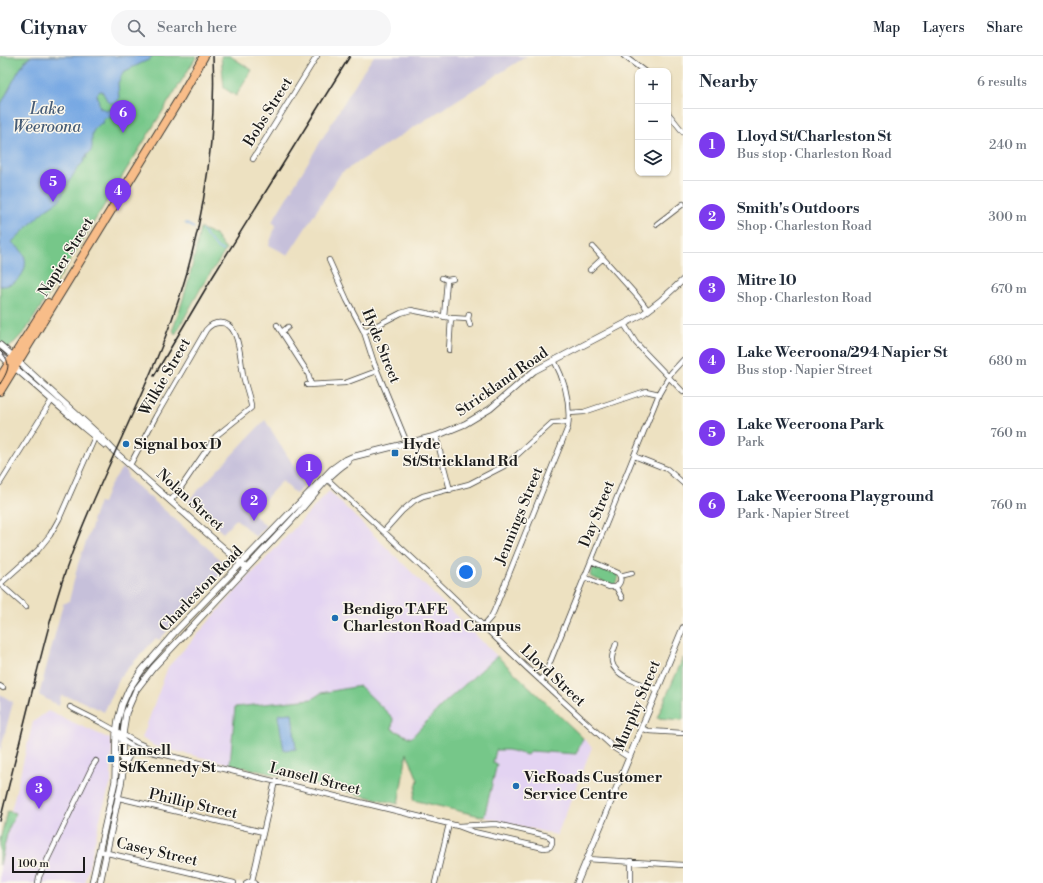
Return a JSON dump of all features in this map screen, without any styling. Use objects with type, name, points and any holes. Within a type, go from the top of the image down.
[{"type":"highway","name":"Napier Street","points":[[0,391],[14,362],[202,59]]},
{"type":"highway","name":"Napier Street","points":[[0,378],[14,362]]},
{"type":"street","name":"Bobs Street","points":[[253,160],[317,56]]},
{"type":"street","points":[[624,56],[640,68]]},
{"type":"street","points":[[671,117],[683,132]]},
{"type":"street","points":[[657,224],[683,204]]},
{"type":"street","points":[[593,247],[648,310]]},
{"type":"street","points":[[590,270],[603,258]]},
{"type":"street","name":"Hyde Street","points":[[328,260],[364,332],[377,371],[407,444]]},
{"type":"street","points":[[444,317],[445,279],[453,279]]},
{"type":"street","name":"Strickland Road","points":[[326,478],[343,465],[363,454],[436,436],[465,424],[496,405],[529,374],[648,310],[683,280]]},
{"type":"street","points":[[364,332],[401,313],[415,310],[451,318],[468,316],[470,325]]},
{"type":"street","points":[[449,350],[451,318]]},
{"type":"street","name":"Wilkie Street","points":[[130,465],[158,412],[202,338],[212,324],[226,324],[232,328],[235,333],[251,407],[250,410],[216,436],[170,501]]},
{"type":"street","points":[[624,324],[636,343],[683,392]]},
{"type":"street","points":[[278,325],[308,372],[309,385],[345,383],[377,371]]},
{"type":"street","points":[[282,332],[288,327]]},
{"type":"street","name":"Nolan Street","points":[[0,344],[14,362],[247,569]]},
{"type":"street","name":"Nolan Street","points":[[0,354],[14,362]]},
{"type":"street","name":"Jennings Street","points":[[484,625],[494,611],[565,436],[568,422],[569,402],[566,390],[554,360]]},
{"type":"street","name":"Day Street","points":[[541,681],[659,394],[668,377],[683,360]]},
{"type":"street","points":[[569,413],[581,412],[644,392],[649,391],[659,394]]},
{"type":"street","points":[[0,483],[54,398]]},
{"type":"street","points":[[384,531],[402,511],[415,500],[424,496],[470,484],[504,466],[552,423],[568,422]]},
{"type":"street","points":[[26,607],[0,584],[38,550],[50,535],[59,519],[96,435]]},
{"type":"street","points":[[436,436],[450,490]]},
{"type":"street","points":[[634,456],[668,469],[683,483]]},
{"type":"street","name":"Lloyd Street","points":[[326,478],[484,625],[541,681],[614,748],[628,757]]},
{"type":"street","name":"Charleston Road","points":[[92,883],[115,781],[116,733],[122,705],[132,683],[176,632],[326,478]]},
{"type":"street","name":"Charleston Road","points":[[100,883],[119,798],[124,723],[127,708],[136,690],[142,681],[247,569],[326,478]]},
{"type":"street","points":[[591,561],[617,572],[620,576],[620,581],[616,587]]},
{"type":"street","points":[[620,576],[632,573]]},
{"type":"street","points":[[584,577],[609,587],[616,587]]},
{"type":"street","points":[[616,587],[622,598]]},
{"type":"street","points":[[212,595],[217,600]]},
{"type":"street","name":"Murphy Street","points":[[577,883],[628,757],[683,628]]},
{"type":"street","points":[[616,644],[612,659],[612,665],[615,670],[624,676],[657,690]]},
{"type":"street","name":"Lansell Street","points":[[70,707],[102,723],[116,733],[122,741],[145,751],[275,781],[458,826],[474,832],[544,848],[550,847],[552,843],[552,839],[548,836],[499,825],[458,826]]},
{"type":"street","points":[[641,728],[683,733]]},
{"type":"street","name":"Lansell Street","points":[[116,733],[123,734],[146,747],[166,755]]},
{"type":"street","points":[[122,769],[131,754],[136,751],[145,751]]},
{"type":"street","points":[[38,883],[42,870],[96,761]]},
{"type":"street","points":[[246,883],[254,882],[263,832],[275,781]]},
{"type":"street","name":"Phillip Street","points":[[119,798],[263,832]]},
{"type":"street","points":[[435,883],[449,824]]},
{"type":"street","name":"Casey Street","points":[[99,851],[234,883]]},
{"type":"street","points":[[587,859],[683,865]]},
{"type":"street","points":[[631,861],[631,883]]},
{"type":"shaded area","points":[[374,56],[527,56],[341,173],[288,255],[269,245],[276,225],[272,222],[360,76]]},
{"type":"shaded area","points":[[265,420],[302,479],[303,487],[296,494],[282,481],[252,513],[266,526],[256,537],[236,519],[223,533],[188,501]]},
{"type":"shaded area","points":[[122,468],[127,471],[128,478],[228,566],[159,640],[156,638],[121,676],[104,712],[77,699],[61,696],[59,706],[39,695],[63,604],[69,601],[78,564],[99,502],[103,503],[110,485]]},
{"type":"shaded area","name":"Bendigo TAFE Charleston Road Campus","points":[[329,491],[497,656],[444,703],[411,738],[321,693],[312,699],[235,707],[230,764],[154,746],[142,738],[168,667]]},
{"type":"shaded area","points":[[0,694],[13,702],[0,752]]},
{"type":"shaded area","points":[[48,711],[110,739],[112,745],[111,783],[102,811],[85,883],[0,883],[0,865],[4,846],[8,829],[16,813],[11,811],[33,722]]},
{"type":"shaded area","points":[[583,738],[592,747],[557,835],[484,817],[497,764],[492,763],[496,750],[508,750],[527,755],[530,751],[576,754]]},
{"type":"green space","points":[[0,56],[197,56],[46,299],[26,330],[8,349],[0,342]]},
{"type":"green space","points":[[221,56],[230,56],[252,70],[236,96],[224,88]]},
{"type":"green space","points":[[200,228],[214,234],[226,250],[202,286],[175,335],[173,329],[189,279]]},
{"type":"green space","points":[[596,565],[618,575],[618,580],[615,585],[608,585],[607,583],[591,577],[590,575],[594,566]]},
{"type":"green space","points":[[497,656],[583,738],[576,754],[530,751],[527,755],[508,750],[496,750],[493,763],[497,764],[484,817],[413,800],[418,780],[407,753],[398,804],[230,764],[235,707],[312,699],[321,693],[360,686],[393,718],[392,729],[411,738],[444,703]]},
{"type":"green space","points":[[683,658],[683,720],[657,718]]},
{"type":"green space","points":[[7,811],[16,813],[8,830],[0,865],[0,840]]},
{"type":"water","name":"Lake Weeroona","points":[[32,56],[152,56],[149,60],[123,72],[118,83],[119,98],[117,103],[114,104],[108,102],[102,91],[97,94],[100,108],[107,110],[114,109],[118,115],[112,115],[112,119],[110,117],[104,118],[103,124],[101,123],[94,130],[92,134],[91,152],[86,155],[87,158],[85,158],[74,174],[61,199],[46,209],[12,242],[23,253],[25,267],[20,277],[16,281],[6,286],[0,286],[0,106],[18,72],[26,60]]},
{"type":"water","points":[[292,713],[296,749],[284,750],[278,716],[279,714]]},
{"type":"waterway","points":[[185,223],[194,228]]},
{"type":"waterway","points":[[202,230],[216,247],[223,251]]},
{"type":"tram line","points":[[0,351],[7,359],[8,363],[7,371],[0,384]]},
{"type":"railway","points":[[0,821],[47,635],[66,569],[94,500],[163,343],[187,274],[196,238],[208,166],[212,129],[213,56]]},
{"type":"railway","points":[[154,376],[212,278],[350,56]]},
{"type":"place","name":"Lake Weeroona Playground","points":[[123,133]]},
{"type":"place","name":"Lake Weeroona Park","points":[[53,202]]},
{"type":"place","name":"Lake Weeroona/294 Napier St","points":[[118,211]]},
{"type":"place","name":"Signal box D","points":[[126,444]]},
{"type":"place","name":"Hyde St/Strickland Rd","points":[[395,453]]},
{"type":"place","name":"Lloyd St/Charleston St","points":[[309,487]]},
{"type":"place","name":"Smith's Outdoors","points":[[254,521]]},
{"type":"place","name":"Bendigo TAFE Charleston Road Campus","points":[[335,618]]},
{"type":"place","name":"Lansell St/Kennedy St","points":[[111,759]]},
{"type":"place","name":"VicRoads Customer Service Centre","points":[[516,786]]},
{"type":"place","name":"Mitre 10","points":[[39,809]]}]
